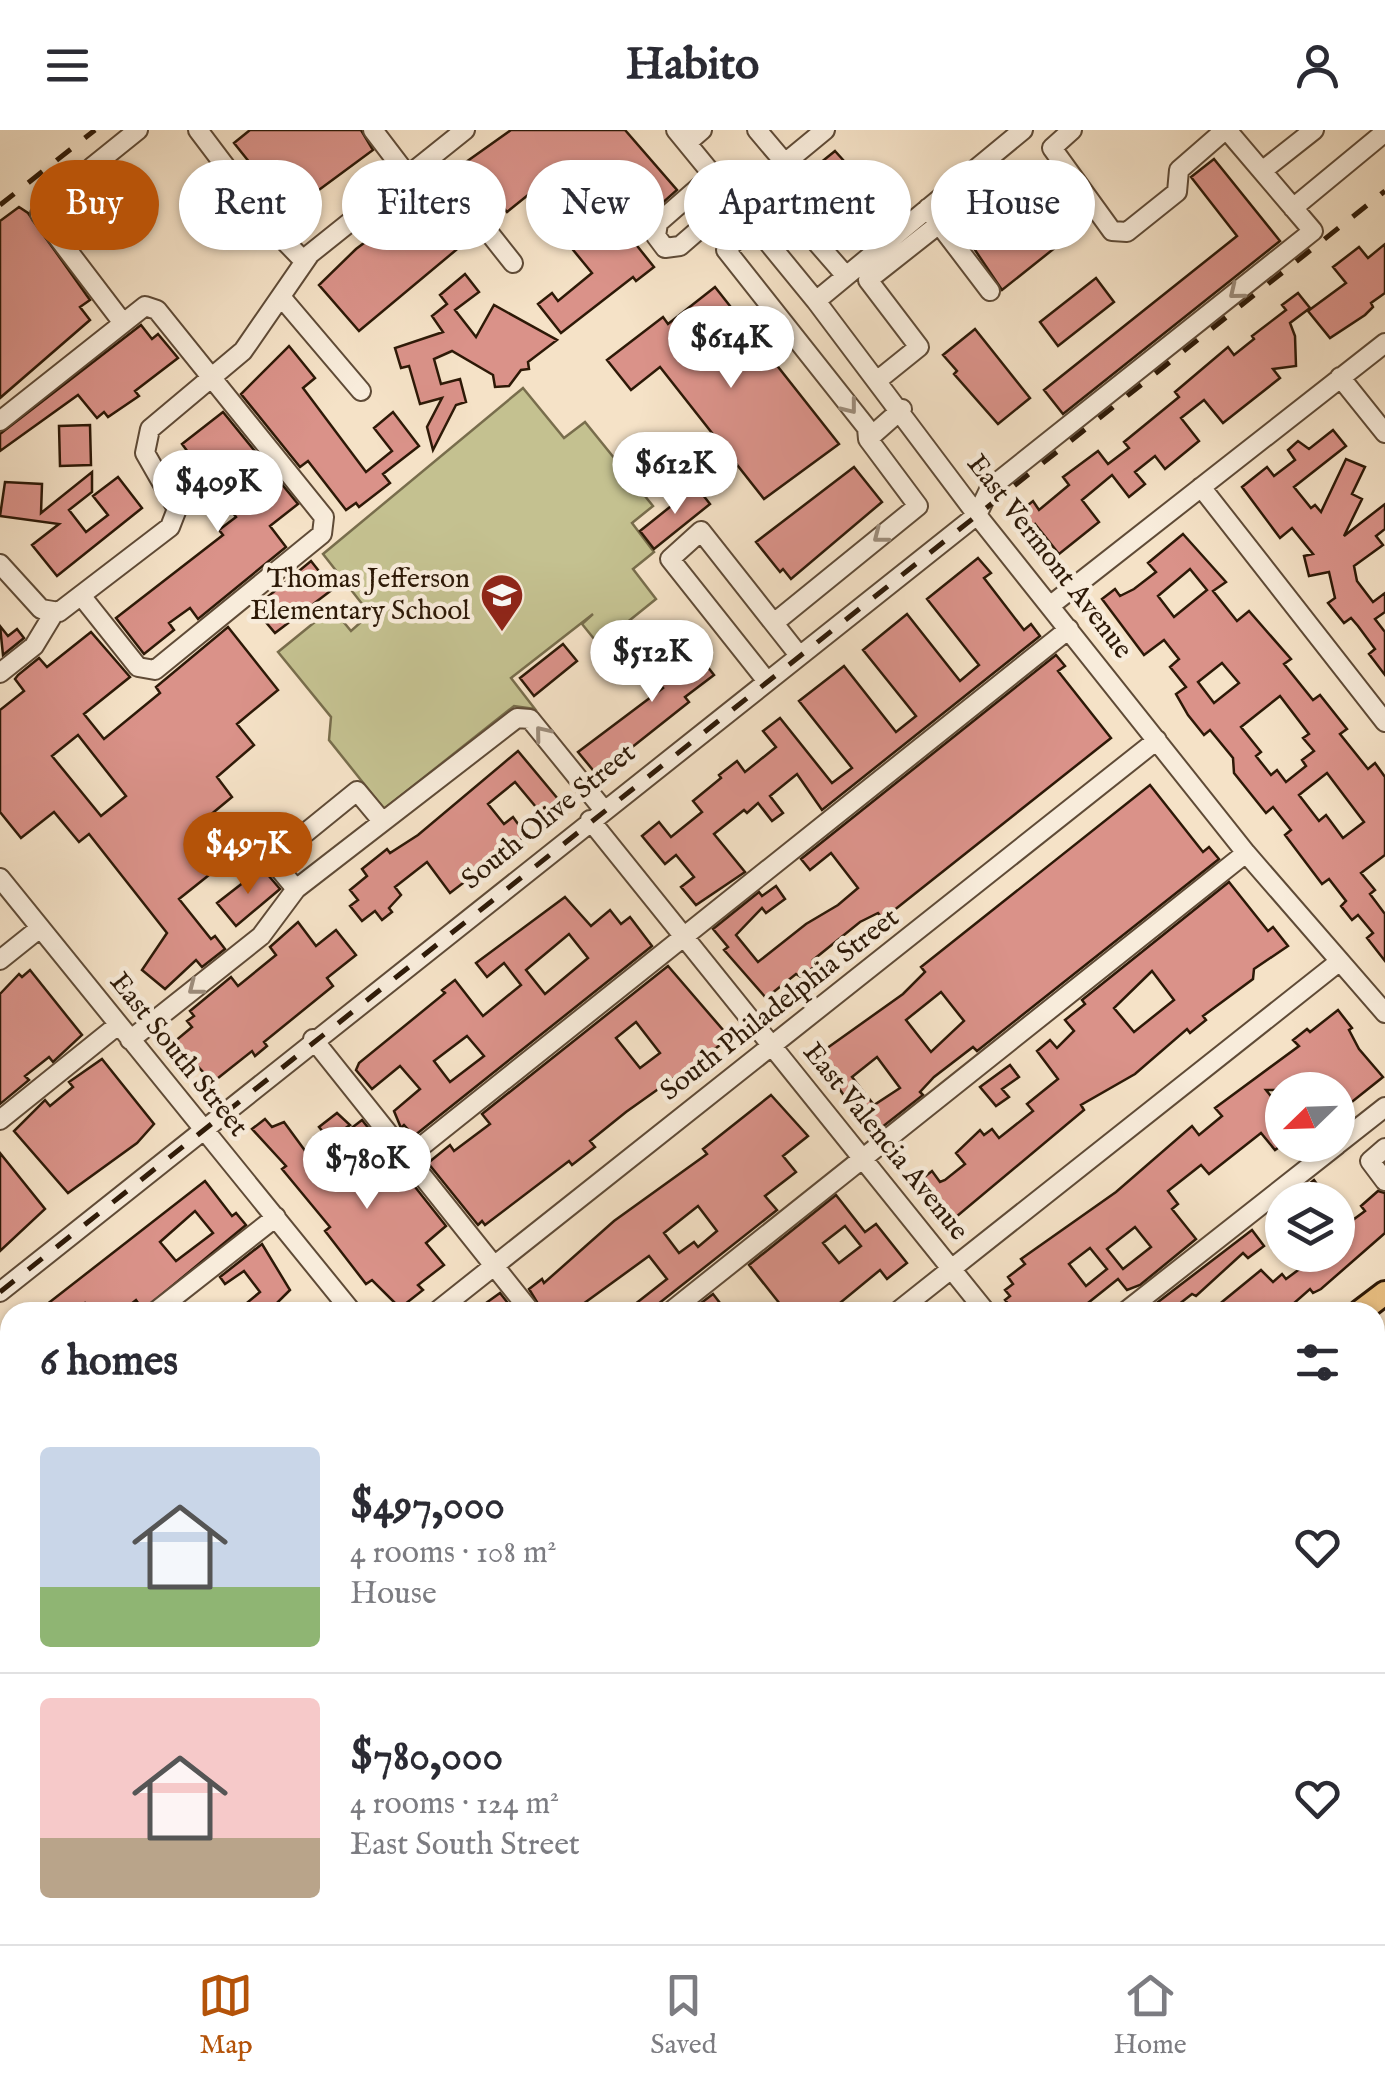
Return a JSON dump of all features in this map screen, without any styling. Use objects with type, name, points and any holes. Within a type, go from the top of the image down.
[{"type":"street","points":[[101,160],[138,130]]},
{"type":"street","points":[[198,130],[272,228],[304,261]]},
{"type":"street","points":[[373,130],[396,160]]},
{"type":"street","points":[[428,160],[466,130]]},
{"type":"street","points":[[681,136],[702,130]]},
{"type":"street","points":[[757,130],[785,163],[824,130]]},
{"type":"street","points":[[991,160],[1022,130]]},
{"type":"street","points":[[1072,130],[1052,148],[1112,230],[1127,232],[1178,192],[1179,170],[1226,130],[1293,208],[1385,132]]},
{"type":"street","points":[[1262,171],[1314,130]]},
{"type":"street","name":"East Vermont Avenue","points":[[681,136],[701,160]]},
{"type":"street","points":[[430,158],[513,263]]},
{"type":"street","points":[[684,201],[658,223],[656,236],[665,248],[684,243]]},
{"type":"street","name":"South Olive Street","points":[[0,1292],[596,814],[977,515],[990,488],[1313,231],[1293,208]]},
{"type":"street","points":[[816,301],[931,218]]},
{"type":"street","points":[[878,380],[919,347],[868,280],[931,219]]},
{"type":"street","points":[[0,673],[34,646],[54,613],[83,598],[174,522],[175,500],[148,461],[147,436],[243,351],[304,261],[342,230]]},
{"type":"street","points":[[67,250],[123,323]]},
{"type":"street","points":[[726,250],[867,428],[868,439],[918,506],[774,624]]},
{"type":"street","name":"East Vermont Avenue","points":[[774,250],[902,409],[977,515],[1246,852],[1340,960],[1378,990],[1385,1013]]},
{"type":"street","points":[[823,250],[846,276]]},
{"type":"street","points":[[959,250],[990,291]]},
{"type":"street","points":[[282,298],[361,391]]},
{"type":"street","points":[[0,420],[145,306],[158,310],[324,518],[322,534],[155,670],[138,667],[83,598]]},
{"type":"street","points":[[1051,604],[1385,343]]},
{"type":"street","points":[[1340,376],[1385,434]]},
{"type":"street","points":[[868,439],[902,409]]},
{"type":"street","points":[[1201,488],[1385,722]]},
{"type":"street","points":[[766,680],[670,559],[701,531],[798,654]]},
{"type":"street","points":[[0,564],[37,605],[54,613]]},
{"type":"street","points":[[408,1157],[1069,628]]},
{"type":"street","name":"East Valencia Avenue","points":[[0,1120],[261,936],[296,890],[517,718],[530,719],[684,936],[978,1302]]},
{"type":"street","name":"South Philadelphia Street","points":[[449,1302],[1157,740]]},
{"type":"street","points":[[296,890],[272,860],[357,791],[382,821]]},
{"type":"street","points":[[683,1302],[1246,852]]},
{"type":"street","name":"East South Street","points":[[0,878],[202,1131],[276,1217],[336,1302]]},
{"type":"street","points":[[0,960],[40,928]]},
{"type":"street","points":[[910,1302],[1340,960]]},
{"type":"street","points":[[314,1039],[523,1302]]},
{"type":"street","points":[[1355,1131],[1385,1107]]},
{"type":"street","points":[[1385,1148],[1370,1161],[1385,1180]]},
{"type":"street","points":[[1138,1302],[1315,1162]]},
{"type":"street","points":[[168,1302],[276,1217]]},
{"type":"shaded area","points":[[523,388],[564,438],[585,422],[653,506],[632,523],[654,552],[633,569],[656,599],[599,645],[582,624],[593,614],[511,678],[535,709],[514,706],[384,809],[329,740],[331,717],[278,652],[332,608],[351,631],[370,614],[323,554]]},
{"type":"building","points":[[250,130],[361,130],[373,150],[359,160],[342,160],[342,173],[322,188],[322,160],[248,160],[234,143]]},
{"type":"building","points":[[511,130],[625,130],[651,160],[526,160],[526,197],[507,212],[506,160],[469,160]]},
{"type":"building","points":[[835,151],[843,160],[824,160]]},
{"type":"building","points":[[1214,159],[1280,241],[1063,414],[1044,390],[1237,236],[1191,177]]},
{"type":"building","points":[[664,175],[677,190],[664,202]]},
{"type":"building","points":[[19,207],[28,213],[30,250],[54,250],[90,300],[80,307],[90,320],[0,398],[0,221]]},
{"type":"building","points":[[1385,244],[1385,293],[1371,303],[1373,307],[1365,315],[1330,338],[1308,311],[1346,283],[1333,267],[1359,247],[1368,258]]},
{"type":"building","points":[[355,250],[456,250],[359,331],[319,285]]},
{"type":"building","points":[[573,250],[640,250],[654,267],[636,281],[633,277],[561,333],[538,304],[552,293],[558,301],[592,273]]},
{"type":"building","points":[[975,250],[1052,250],[1002,290]]},
{"type":"building","points":[[465,274],[479,292],[455,310],[476,337],[494,305],[557,340],[528,362],[529,369],[521,370],[509,386],[495,387],[493,375],[452,351],[434,359],[441,384],[460,379],[466,402],[456,405],[433,450],[427,427],[442,398],[420,404],[409,366],[401,368],[395,348],[443,332],[432,316],[447,304],[440,295]]},
{"type":"building","points":[[1096,278],[1114,302],[1058,346],[1040,322]]},
{"type":"building","points":[[715,287],[839,444],[764,499],[660,367],[631,390],[607,360],[663,317],[668,324]]},
{"type":"building","points":[[1298,293],[1310,308],[1290,323],[1295,336],[1296,366],[1273,369],[1280,378],[1223,423],[1204,400],[1181,418],[1199,441],[1165,469],[1155,456],[1135,472],[1145,484],[1129,497],[1112,475],[1082,500],[1099,522],[1059,554],[1035,524],[1029,528],[1018,513],[1033,501],[1039,510],[1069,485],[1063,477],[1098,451],[1108,464],[1129,448],[1124,442],[1179,397],[1175,392],[1228,347],[1234,355],[1254,339],[1252,336],[1286,310],[1282,305]]},
{"type":"building","points":[[141,325],[152,339],[158,334],[178,358],[135,391],[139,396],[108,417],[104,412],[97,418],[78,395],[0,451],[0,434]]},
{"type":"building","points":[[975,329],[1030,398],[998,424],[954,374],[957,371],[943,355]]},
{"type":"building","points":[[289,346],[315,378],[303,388],[366,472],[392,451],[374,428],[393,412],[419,446],[383,474],[390,483],[359,507],[356,503],[346,510],[308,461],[300,467],[241,394]]},
{"type":"building","points":[[223,412],[298,504],[270,526],[286,547],[198,619],[190,608],[169,623],[174,630],[144,654],[116,618],[223,535],[219,530],[236,517],[182,444]]},
{"type":"building","points":[[90,425],[91,465],[60,466],[59,426]]},
{"type":"building","points":[[1333,430],[1346,446],[1294,487],[1311,508],[1315,505],[1321,512],[1346,459],[1365,467],[1352,494],[1362,499],[1344,536],[1385,504],[1385,529],[1376,536],[1383,545],[1354,566],[1357,581],[1373,602],[1385,593],[1385,612],[1375,619],[1385,632],[1385,675],[1369,654],[1375,649],[1358,626],[1351,618],[1344,623],[1328,603],[1335,598],[1329,572],[1309,576],[1304,556],[1313,554],[1292,528],[1280,538],[1242,487],[1267,467],[1274,476],[1295,460],[1288,450],[1298,441],[1309,449]]},
{"type":"building","points":[[854,467],[882,502],[791,579],[783,569],[780,572],[756,542]]},
{"type":"building","points":[[92,472],[92,492],[69,510],[86,532],[108,515],[93,496],[118,477],[142,508],[57,576],[32,545],[59,524],[0,516],[5,482],[42,484],[41,513]]},
{"type":"building","points":[[696,486],[710,504],[654,549],[640,531]]},
{"type":"building","points":[[1183,534],[1226,582],[1213,591],[1237,621],[1249,611],[1291,659],[1284,664],[1313,700],[1320,695],[1347,729],[1340,734],[1368,769],[1375,763],[1385,777],[1385,855],[1361,873],[1375,890],[1370,894],[1385,914],[1385,961],[1367,938],[1373,933],[1358,915],[1352,920],[1341,906],[1346,901],[1329,879],[1322,884],[1285,835],[1291,830],[1273,807],[1266,813],[1234,773],[1233,758],[1210,730],[1204,735],[1188,715],[1176,694],[1186,687],[1170,667],[1179,659],[1164,640],[1144,655],[1102,599],[1115,589],[1120,596],[1134,589],[1156,572],[1148,563]],"holes":[[[1190,569],[1207,590],[1174,617],[1158,596]],[[1222,663],[1239,683],[1214,703],[1198,682]],[[1280,696],[1309,734],[1303,738],[1314,751],[1302,760],[1306,766],[1286,782],[1277,770],[1271,775],[1256,756],[1261,752],[1241,727]],[[1327,773],[1364,822],[1343,838],[1326,815],[1319,821],[1299,795]]]},
{"type":"building","points":[[978,558],[991,573],[984,578],[1024,630],[1031,624],[1040,636],[822,810],[797,774],[770,796],[783,813],[772,821],[758,803],[747,813],[744,810],[714,834],[745,872],[696,905],[681,887],[694,877],[676,855],[665,864],[642,836],[659,822],[671,837],[702,812],[693,801],[721,778],[719,775],[737,761],[745,772],[776,747],[763,731],[780,718],[832,783],[852,768],[799,701],[844,666],[896,732],[916,716],[863,650],[907,614],[960,681],[979,665],[927,599]]},
{"type":"building","points":[[311,561],[333,589],[275,633],[254,608]]},
{"type":"building","points":[[0,626],[8,636],[17,629],[24,638],[3,655]]},
{"type":"building","points":[[228,627],[278,690],[237,724],[254,745],[217,777],[232,797],[191,831],[219,867],[179,899],[211,939],[215,936],[225,949],[202,967],[196,960],[165,989],[142,970],[167,933],[89,834],[79,842],[54,812],[21,838],[0,812],[0,710],[24,691],[15,679],[39,658],[47,667],[91,632],[130,677],[84,714],[104,739],[160,693],[156,687]],"holes":[[[78,735],[126,796],[101,816],[52,756]]]},
{"type":"building","points":[[679,630],[714,675],[685,697],[689,702],[597,775],[578,752],[663,688],[657,680],[669,670],[669,664],[657,648]]},
{"type":"building","points":[[563,644],[577,661],[534,696],[520,678]]},
{"type":"building","points":[[1056,655],[1065,666],[1058,671],[1111,738],[883,919],[878,913],[860,922],[813,960],[815,966],[801,977],[796,974],[766,998],[724,950],[728,947],[713,929],[759,892],[762,896],[776,886],[785,899],[766,913],[762,908],[736,935],[758,962],[806,924],[838,905],[858,888],[831,853],[810,870],[801,859]]},
{"type":"building","points":[[518,751],[563,805],[546,819],[515,782],[488,804],[504,824],[513,817],[526,835],[450,893],[427,862],[395,887],[401,895],[389,908],[392,912],[382,920],[375,911],[362,921],[350,906],[358,900],[350,890],[367,876],[362,869],[387,849],[390,853],[418,835]]},
{"type":"building","points":[[1150,785],[1203,852],[1209,847],[1219,859],[977,1051],[973,1047],[934,1077],[920,1092],[923,1095],[872,1135],[816,1056],[903,994],[925,972],[921,967]],"holes":[[[941,992],[964,1021],[931,1052],[906,1020]],[[877,1057],[900,1088],[874,1105],[852,1077]]]},
{"type":"building","points":[[262,868],[280,889],[236,926],[217,903]]},
{"type":"building","points":[[1229,882],[1268,931],[1273,927],[1288,946],[1254,969],[1253,979],[1203,1016],[1206,1020],[1190,1033],[1187,1029],[1135,1074],[1081,1105],[1084,1110],[950,1222],[918,1182],[932,1171],[940,1182],[945,1180],[965,1164],[956,1153],[980,1130],[984,1135],[992,1129],[999,1138],[1033,1111],[1027,1104],[1058,1079],[1037,1051],[1050,1040],[1057,1048],[1074,1031],[1065,1020],[1085,1004],[1082,1000]],"holes":[[[1152,971],[1174,1000],[1134,1032],[1114,1008]]]},
{"type":"building","points":[[565,897],[591,926],[610,910],[621,924],[630,917],[652,946],[414,1136],[404,1125],[401,1128],[394,1111],[420,1089],[400,1066],[372,1089],[356,1070],[359,1063],[445,993],[442,990],[455,980],[483,1016],[521,985],[504,963],[487,977],[476,963]],"holes":[[[569,934],[588,958],[545,994],[526,970]],[[467,1036],[484,1056],[450,1082],[434,1061]]]},
{"type":"building","points":[[298,922],[316,946],[336,930],[356,955],[327,978],[333,986],[264,1042],[267,1046],[255,1056],[252,1051],[213,1082],[174,1042],[192,1027],[187,1021],[194,1016],[190,1011],[231,977],[238,986],[276,955],[270,947]]},
{"type":"building","points":[[668,966],[730,1038],[626,1112],[590,1141],[595,1147],[572,1165],[569,1161],[485,1225],[482,1221],[478,1225],[428,1163],[450,1145],[454,1151],[490,1124],[482,1114]],"holes":[[[636,1022],[660,1053],[640,1068],[616,1038]]]},
{"type":"building","points":[[30,970],[82,1035],[53,1062],[49,1057],[25,1076],[29,1080],[0,1104],[0,994],[19,974],[22,977]]},
{"type":"building","points":[[1338,1010],[1352,1028],[1349,1030],[1359,1049],[1383,1077],[1355,1099],[1355,1072],[1265,1072],[1265,1138],[1261,1133],[1209,1174],[1201,1165],[1168,1191],[1178,1204],[1172,1209],[1196,1239],[1140,1285],[1127,1290],[1118,1279],[1089,1302],[1007,1302],[1010,1296],[1005,1290],[1013,1284],[1008,1277],[1025,1264],[1021,1259],[1116,1192],[1192,1126],[1199,1135],[1222,1116],[1215,1108],[1299,1046],[1293,1040]],"holes":[[[1135,1227],[1151,1247],[1123,1269],[1107,1249]],[[1090,1248],[1107,1269],[1086,1286],[1069,1264]]]},
{"type":"building","points":[[102,1059],[154,1124],[137,1143],[68,1193],[14,1131],[45,1100],[50,1106],[73,1087],[69,1082]]},
{"type":"building","points":[[1010,1065],[1019,1077],[1002,1089],[1009,1097],[996,1106],[980,1087]]},
{"type":"building","points":[[771,1095],[808,1136],[783,1156],[796,1172],[765,1196],[777,1210],[661,1302],[638,1302],[667,1279],[649,1256],[586,1302],[537,1302],[529,1289],[542,1279],[544,1283],[614,1221],[707,1154],[703,1149]],"holes":[[[698,1206],[717,1231],[698,1247],[694,1242],[679,1253],[664,1233]]]},
{"type":"building","points":[[337,1113],[350,1125],[329,1139],[319,1127]]},
{"type":"building","points":[[265,1119],[272,1127],[284,1122],[328,1182],[367,1157],[349,1130],[362,1120],[446,1226],[426,1243],[444,1265],[418,1285],[423,1290],[408,1302],[394,1302],[372,1280],[366,1284],[325,1231],[330,1227],[282,1169],[286,1166],[252,1129]]},
{"type":"building","points":[[0,1153],[45,1209],[0,1251]]},
{"type":"building","points":[[205,1181],[232,1216],[236,1213],[246,1225],[153,1302],[50,1302]],"holes":[[[195,1211],[213,1233],[176,1261],[160,1242]]]},
{"type":"building","points":[[1378,1191],[1385,1193],[1385,1233],[1355,1259],[1355,1218],[1365,1211],[1361,1206]]},
{"type":"building","points":[[836,1195],[865,1232],[876,1224],[907,1263],[887,1279],[880,1270],[841,1302],[778,1302],[749,1265]],"holes":[[[845,1226],[861,1246],[839,1263],[823,1243]]]},
{"type":"building","points":[[1252,1230],[1264,1246],[1248,1258],[1243,1253],[1196,1296],[1192,1294],[1182,1302],[1158,1302]]},
{"type":"building","points":[[262,1244],[290,1290],[278,1302],[248,1302],[260,1292],[244,1271],[225,1284],[220,1277]]},
{"type":"building","points":[[1261,1270],[1273,1282],[1282,1274],[1286,1279],[1296,1272],[1340,1272],[1321,1289],[1313,1293],[1310,1289],[1295,1302],[1222,1302]]},
{"type":"building","points":[[500,1293],[507,1302],[487,1302]]},
{"type":"building","points":[[713,1294],[719,1302],[702,1302]]},
{"type":"railway","points":[[0,205],[95,130]]},
{"type":"railway","points":[[0,1292],[1385,191]]},
{"type":"place","name":"Thomas Jefferson Elementary School","points":[[502,633]]}]
